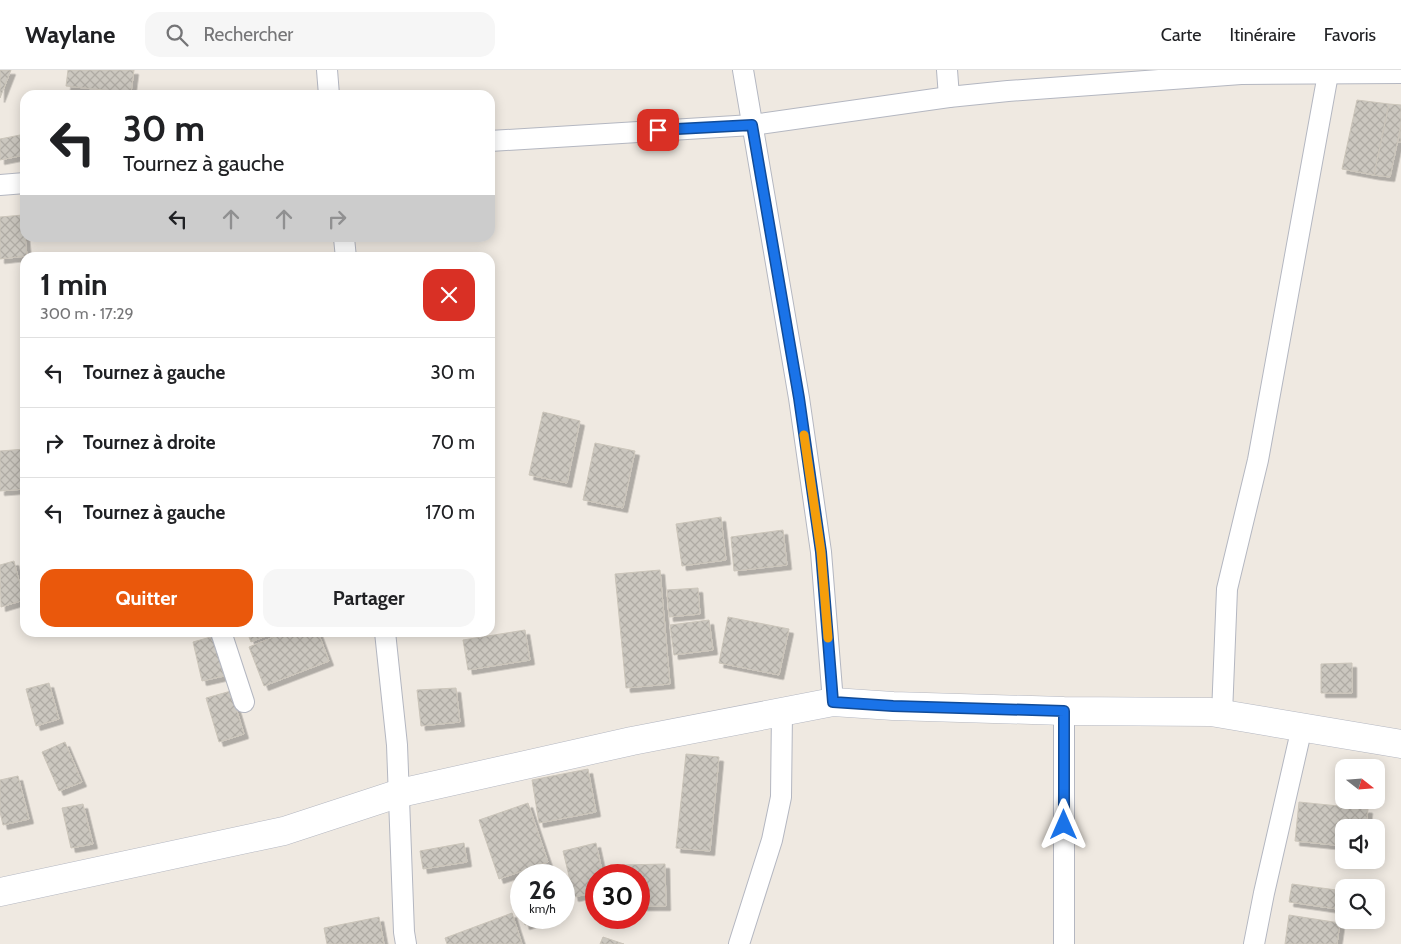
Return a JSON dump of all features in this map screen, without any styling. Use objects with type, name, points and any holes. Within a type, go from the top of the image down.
[{"type":"main road","points":[[0,892],[284,831],[400,793],[632,741],[833,702],[893,706],[1064,711],[1211,712],[1401,744]]},
{"type":"street","points":[[327,70],[329,90]]},
{"type":"street","points":[[743,70],[799,398],[821,552],[833,702]]},
{"type":"street","points":[[947,70],[949,97]]},
{"type":"street","points":[[495,141],[752,125],[949,97],[1008,91],[1240,74],[1401,73]]},
{"type":"street","points":[[1222,714],[1227,589],[1258,460],[1328,74]]},
{"type":"street","points":[[0,185],[20,183]]},
{"type":"street","points":[[223,637],[244,702]]},
{"type":"street","points":[[386,637],[398,745],[404,932],[406,944]]},
{"type":"street","points":[[1064,711],[1064,944]]},
{"type":"street","points":[[739,944],[772,840],[781,797],[782,712]]},
{"type":"street","points":[[1254,944],[1302,727]]},
{"type":"building","points":[[0,70],[11,70],[0,98]]},
{"type":"building","points":[[68,70],[134,70],[131,90],[103,90],[66,86]]},
{"type":"building","points":[[1357,100],[1389,104],[1374,175],[1342,169]]},
{"type":"building","points":[[1389,104],[1401,105],[1401,125],[1390,177],[1374,175]]},
{"type":"building","points":[[1401,125],[1401,142],[1398,142]]},
{"type":"building","points":[[20,135],[20,156],[0,160],[0,139]]},
{"type":"building","points":[[20,215],[20,242],[26,242],[27,252],[20,252],[20,257],[0,259],[0,217]]},
{"type":"building","points":[[543,412],[580,421],[567,483],[529,475]]},
{"type":"building","points":[[595,443],[635,451],[623,508],[583,500]]},
{"type":"building","points":[[20,449],[20,489],[0,491],[0,451]]},
{"type":"building","points":[[721,517],[726,560],[682,566],[676,524]]},
{"type":"building","points":[[783,530],[787,565],[734,571],[731,537]]},
{"type":"building","points":[[14,561],[20,584],[20,601],[1,607],[0,565]]},
{"type":"building","points":[[660,570],[670,684],[626,688],[615,574]]},
{"type":"building","points":[[698,588],[700,614],[669,617],[667,590]]},
{"type":"building","points":[[728,617],[789,629],[779,675],[719,663]]},
{"type":"building","points":[[709,620],[713,650],[674,655],[670,625]]},
{"type":"building","points":[[525,630],[530,660],[468,670],[463,640],[495,637],[495,635]]},
{"type":"building","points":[[214,637],[224,676],[202,681],[193,642]]},
{"type":"building","points":[[249,637],[264,637],[251,642]]},
{"type":"building","points":[[274,637],[320,637],[329,661],[264,686],[249,647]]},
{"type":"building","points":[[1352,663],[1352,693],[1321,693],[1321,664]]},
{"type":"building","points":[[49,683],[59,719],[36,726],[26,689]]},
{"type":"building","points":[[456,688],[460,722],[421,726],[417,690]]},
{"type":"building","points":[[231,691],[244,734],[219,742],[206,698]]},
{"type":"building","points":[[65,742],[82,782],[59,791],[42,752]]},
{"type":"building","points":[[686,754],[719,757],[710,851],[676,848]]},
{"type":"building","points":[[588,769],[596,812],[539,823],[532,780]]},
{"type":"building","points":[[18,776],[29,819],[3,825],[0,812],[0,780]]},
{"type":"building","points":[[1299,802],[1335,806],[1335,809],[1368,809],[1367,819],[1335,819],[1335,845],[1295,841]]},
{"type":"building","points":[[528,803],[548,862],[542,864],[510,864],[510,875],[499,879],[479,820]]},
{"type":"building","points":[[83,804],[93,844],[71,848],[62,808]]},
{"type":"building","points":[[464,843],[467,862],[423,869],[420,851]]},
{"type":"building","points":[[596,843],[601,864],[585,864],[585,894],[575,897],[575,864],[566,864],[563,851]]},
{"type":"building","points":[[650,864],[665,864],[666,906],[650,906]]},
{"type":"building","points":[[1292,884],[1335,890],[1335,909],[1289,902]]},
{"type":"building","points":[[510,914],[510,929],[517,929],[522,944],[447,944],[445,938]]},
{"type":"building","points":[[1289,915],[1335,922],[1335,929],[1339,929],[1337,944],[1285,944]]},
{"type":"building","points":[[379,917],[384,944],[327,944],[324,928]]},
{"type":"building","points":[[603,937],[624,944],[600,944]]},
{"type":"slow traffic","points":[[804,435],[821,552],[828,638]]},
{"type":"route","points":[[658,130],[752,125],[799,398],[821,552],[833,702],[893,706],[1064,711],[1064,825]]}]
